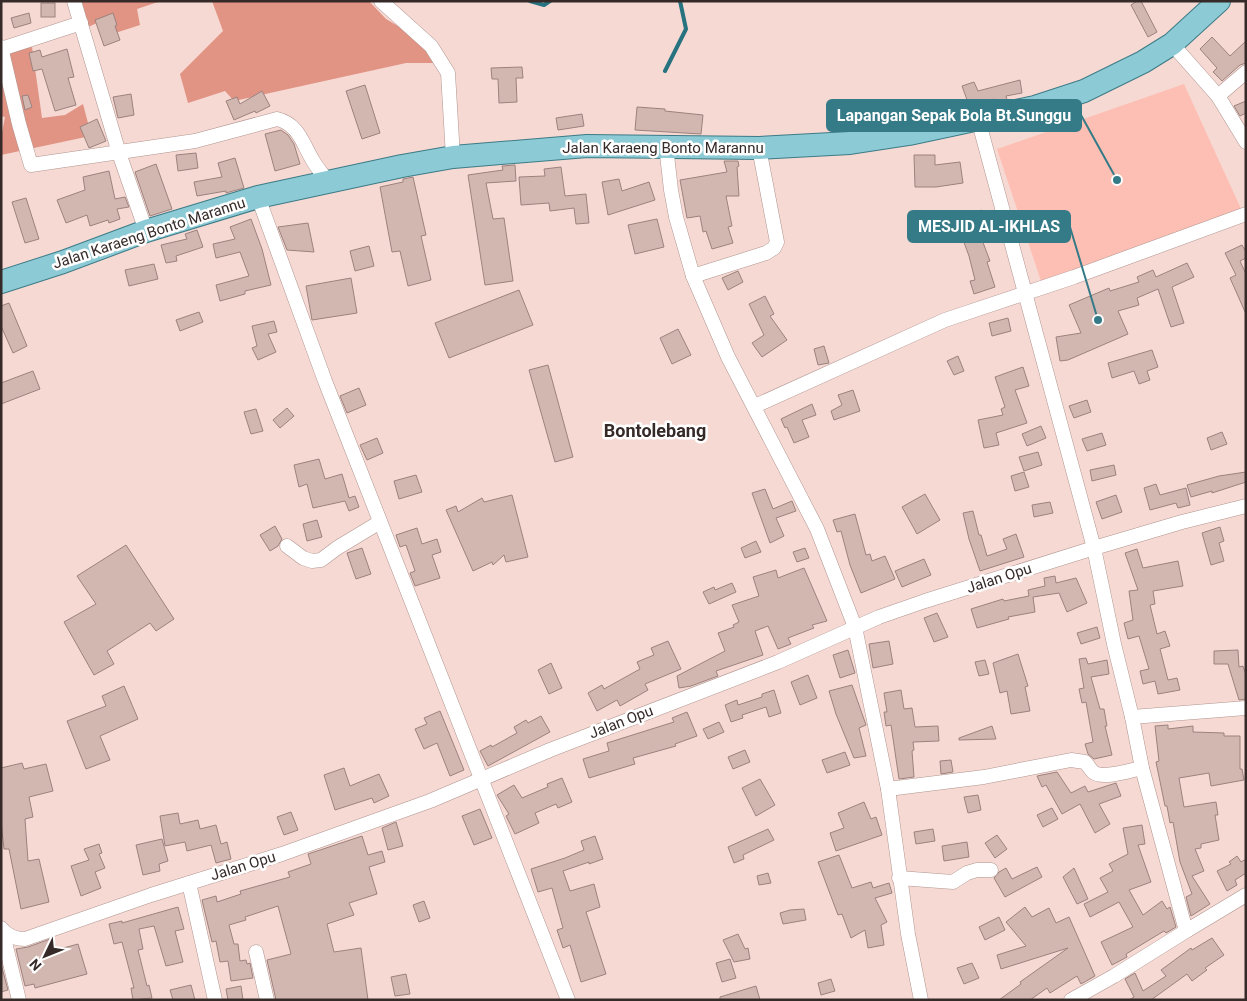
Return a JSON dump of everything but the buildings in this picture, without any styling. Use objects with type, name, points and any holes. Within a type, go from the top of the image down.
[{"type":"main road","name":"Jalan Karaeng Bonto Marannu","points":[[1,282],[63,262],[146,231],[258,197],[453,157],[587,146],[759,148],[865,142],[1035,107],[1084,91],[1123,73],[1172,44],[1219,1]]},
{"type":"street","points":[[74,1],[119,153],[146,231]]},
{"type":"street","points":[[381,1],[431,46],[448,73],[453,157]]},
{"type":"street","points":[[80,23],[1,48],[31,165],[195,142],[277,119],[286,121],[299,134],[312,160],[328,182]]},
{"type":"street","points":[[1172,44],[1218,96],[1246,142]]},
{"type":"street","points":[[1218,96],[1246,72]]},
{"type":"street","points":[[978,119],[1094,548],[1142,768],[1186,931]]},
{"type":"street","points":[[666,146],[676,217],[693,276],[728,357],[817,529],[855,627],[888,789],[911,954],[921,1000]]},
{"type":"street","points":[[693,276],[766,253],[774,248],[777,242],[759,148]]},
{"type":"street","points":[[258,197],[325,381],[568,1000]]},
{"type":"street","points":[[755,406],[945,320],[1074,278],[1246,214]]},
{"type":"street","name":"Jalan Opu","points":[[2,929],[9,936],[16,939],[25,939],[189,883],[282,854],[430,801],[550,750],[778,662],[855,627],[925,601],[1094,548],[1182,522],[1246,506]]},
{"type":"street","points":[[287,546],[303,558],[312,561],[321,560],[380,522]]},
{"type":"street","points":[[1132,717],[1246,708]]},
{"type":"street","points":[[888,789],[992,776],[1071,760],[1085,762],[1092,771],[1099,775],[1142,768]]},
{"type":"street","points":[[900,878],[953,882],[967,872],[991,870]]},
{"type":"street","points":[[189,883],[216,1000]]},
{"type":"street","points":[[1071,1000],[1114,976],[1246,894]]},
{"type":"street","points":[[2,929],[19,1000]]},
{"type":"street","points":[[256,952],[267,1000]]},
{"type":"shaded area","points":[[84,1],[161,1],[137,9],[140,25],[109,35],[106,19],[77,32],[70,5]]},
{"type":"shaded area","points":[[212,1],[369,1],[386,19],[420,39],[444,63],[406,63],[234,101],[225,91],[188,103],[180,74],[223,31]]},
{"type":"shaded area","points":[[32,47],[42,118],[65,115],[83,104],[88,123],[95,135],[1,155],[1,138],[5,117],[1,116],[1,53]]},
{"type":"shaded area","points":[[1184,84],[1242,211],[1041,281],[997,149]]},
{"type":"waterway","points":[[530,1],[544,5],[550,1]]},
{"type":"waterway","points":[[665,71],[686,29],[680,1]]},
{"type":"place","name":"Lapangan Sepak Bola Bt.Sunggu","points":[[1117,180]]},
{"type":"place","name":"MESJID AL-IKHLAS","points":[[1098,320]]},
{"type":"district","name":"Bontolebang","points":[[655,430]]}]
